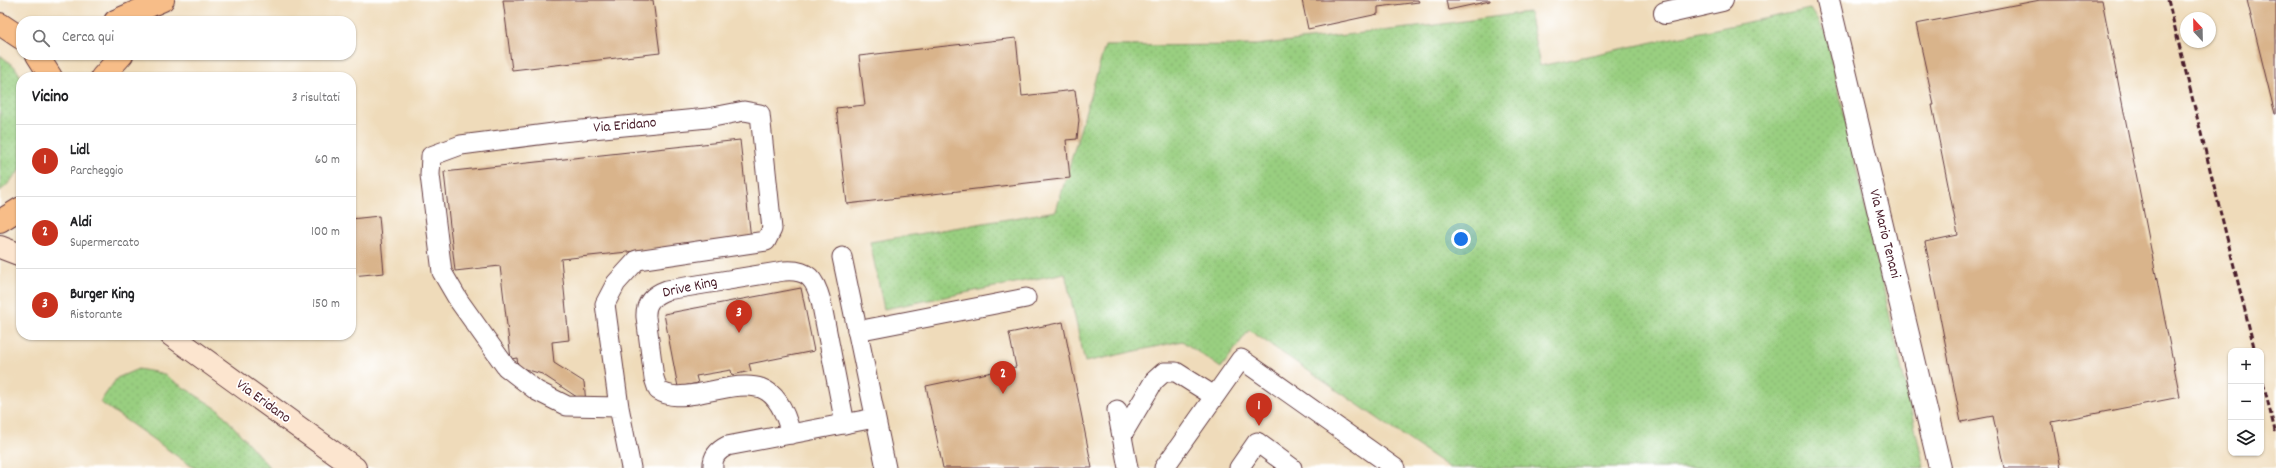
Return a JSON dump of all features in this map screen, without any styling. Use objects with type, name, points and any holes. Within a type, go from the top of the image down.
[{"type":"main road","points":[[126,16],[163,0]]},
{"type":"main road","points":[[159,16],[175,0]]},
{"type":"main road","points":[[8,26],[16,33]]},
{"type":"main road","points":[[40,60],[48,72]]},
{"type":"main road","points":[[107,72],[117,60]]},
{"type":"main road","points":[[0,221],[16,211]]},
{"type":"main road","points":[[0,247],[16,253]]},
{"type":"main road","name":"Via Eridano","points":[[178,340],[350,466]]},
{"type":"street","points":[[1665,13],[1722,0]]},
{"type":"street","name":"Via Mario Tenani","points":[[1828,0],[1940,468]]},
{"type":"lane","name":"Via Eridano","points":[[619,407],[567,406],[537,390],[506,368],[459,301],[442,272],[430,175],[431,156],[461,145],[561,132],[708,118],[744,111],[760,114],[772,229],[766,241],[637,260],[616,284],[605,304],[619,407],[631,468]]},
{"type":"lane","points":[[842,256],[886,468]]},
{"type":"lane","name":"Drive King","points":[[791,434],[782,406],[774,396],[763,389],[741,385],[676,396],[658,390],[654,378],[646,317],[648,303],[652,298],[667,290],[784,271],[799,271],[806,274],[815,285],[821,301],[845,424]]},
{"type":"lane","points":[[857,331],[1026,298]]},
{"type":"lane","points":[[1164,468],[1241,359],[1395,468]]},
{"type":"lane","points":[[1122,434],[1154,382],[1164,372],[1176,372],[1214,396]]},
{"type":"lane","points":[[1117,410],[1128,468]]},
{"type":"lane","points":[[713,468],[714,457],[718,451],[726,446],[875,418]]},
{"type":"lane","points":[[1238,468],[1257,442],[1292,468]]},
{"type":"green space","points":[[1810,9],[1826,34],[1924,468],[1450,468],[1249,330],[1221,368],[1182,341],[1085,362],[1065,273],[884,309],[870,242],[1056,211],[1105,46],[1256,45],[1435,25],[1529,12],[1540,66]]},
{"type":"green space","points":[[0,55],[15,67],[18,72],[16,72],[16,175],[0,191]]},
{"type":"green space","points":[[138,369],[161,373],[219,410],[270,468],[194,468],[100,402],[117,378]]},
{"type":"building","points":[[503,0],[653,0],[660,53],[512,70]]},
{"type":"building","points":[[1302,0],[1418,0],[1419,2],[1378,7],[1378,14],[1308,29]]},
{"type":"building","points":[[1446,0],[1490,0],[1490,1],[1448,10]]},
{"type":"building","points":[[2040,0],[2102,0],[2180,397],[2052,422],[2061,468],[2004,468],[1993,416],[1961,422],[1925,242],[1958,235],[1932,105],[1934,105],[1916,24]]},
{"type":"building","points":[[2247,0],[2276,0],[2276,114],[2275,114]]},
{"type":"building","points":[[1016,38],[1022,96],[1075,90],[1079,120],[1077,139],[1066,140],[1070,178],[847,204],[836,108],[865,105],[859,56]]},
{"type":"building","points":[[740,140],[751,239],[561,259],[569,340],[552,342],[554,363],[584,382],[586,403],[542,374],[518,367],[517,358],[511,359],[500,266],[455,271],[444,172]]},
{"type":"building","points":[[379,216],[384,273],[356,276],[356,218]]},
{"type":"building","points":[[801,288],[814,351],[749,364],[751,371],[732,375],[731,370],[696,376],[698,383],[678,387],[664,314]]},
{"type":"building","points":[[1063,322],[1092,468],[943,468],[926,386],[1016,367],[1009,333]]},
{"type":"railway","points":[[2168,0],[2254,348]]},
{"type":"railway","points":[[2263,384],[2276,435]]},
{"type":"place","name":"Burger King","points":[[739,333]]},
{"type":"place","name":"Aldi","points":[[1003,394]]},
{"type":"place","name":"Lidl","points":[[1259,426]]}]
